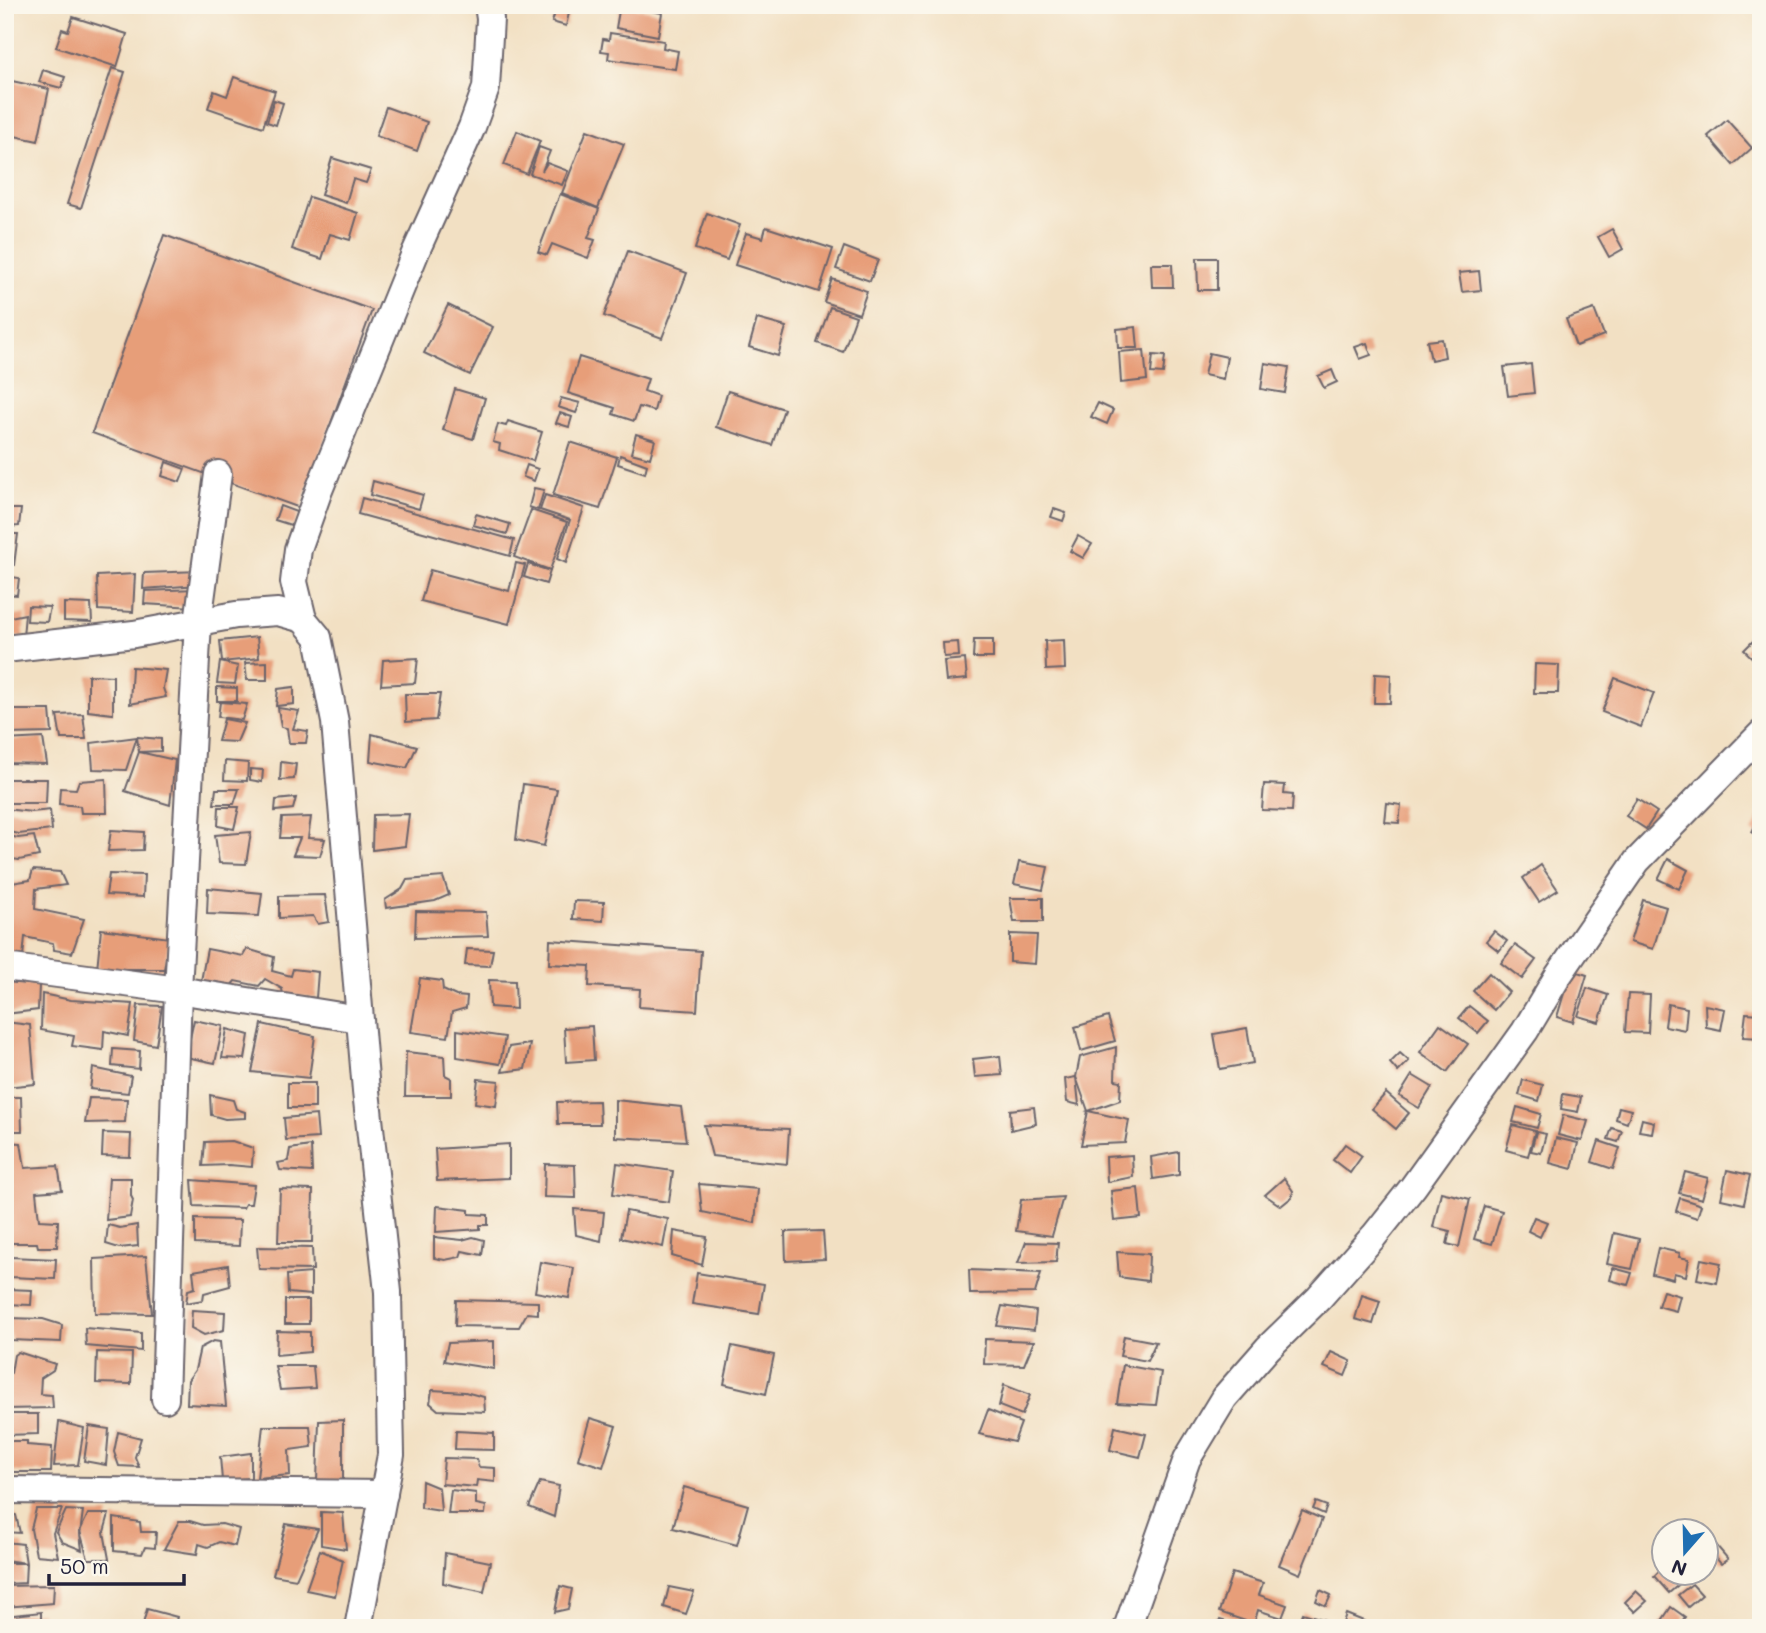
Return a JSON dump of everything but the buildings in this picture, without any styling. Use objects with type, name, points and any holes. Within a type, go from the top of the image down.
[{"type":"street","points":[[358,1628],[391,1455],[388,1292],[359,1019],[335,722],[318,637],[303,619],[294,582],[298,549],[319,490],[411,263],[472,127],[486,88],[490,19],[488,5]]},
{"type":"street","points":[[165,1399],[178,990],[198,622],[218,474]]},
{"type":"street","points":[[5,649],[134,634],[236,615],[278,612],[303,619]]},
{"type":"street","points":[[1127,1628],[1187,1459],[1224,1398],[1268,1348],[1328,1288],[1413,1187],[1518,1042],[1558,975],[1637,861],[1761,734]]},
{"type":"street","points":[[5,967],[178,990],[359,1019]]},
{"type":"street","points":[[5,1490],[384,1494]]}]
